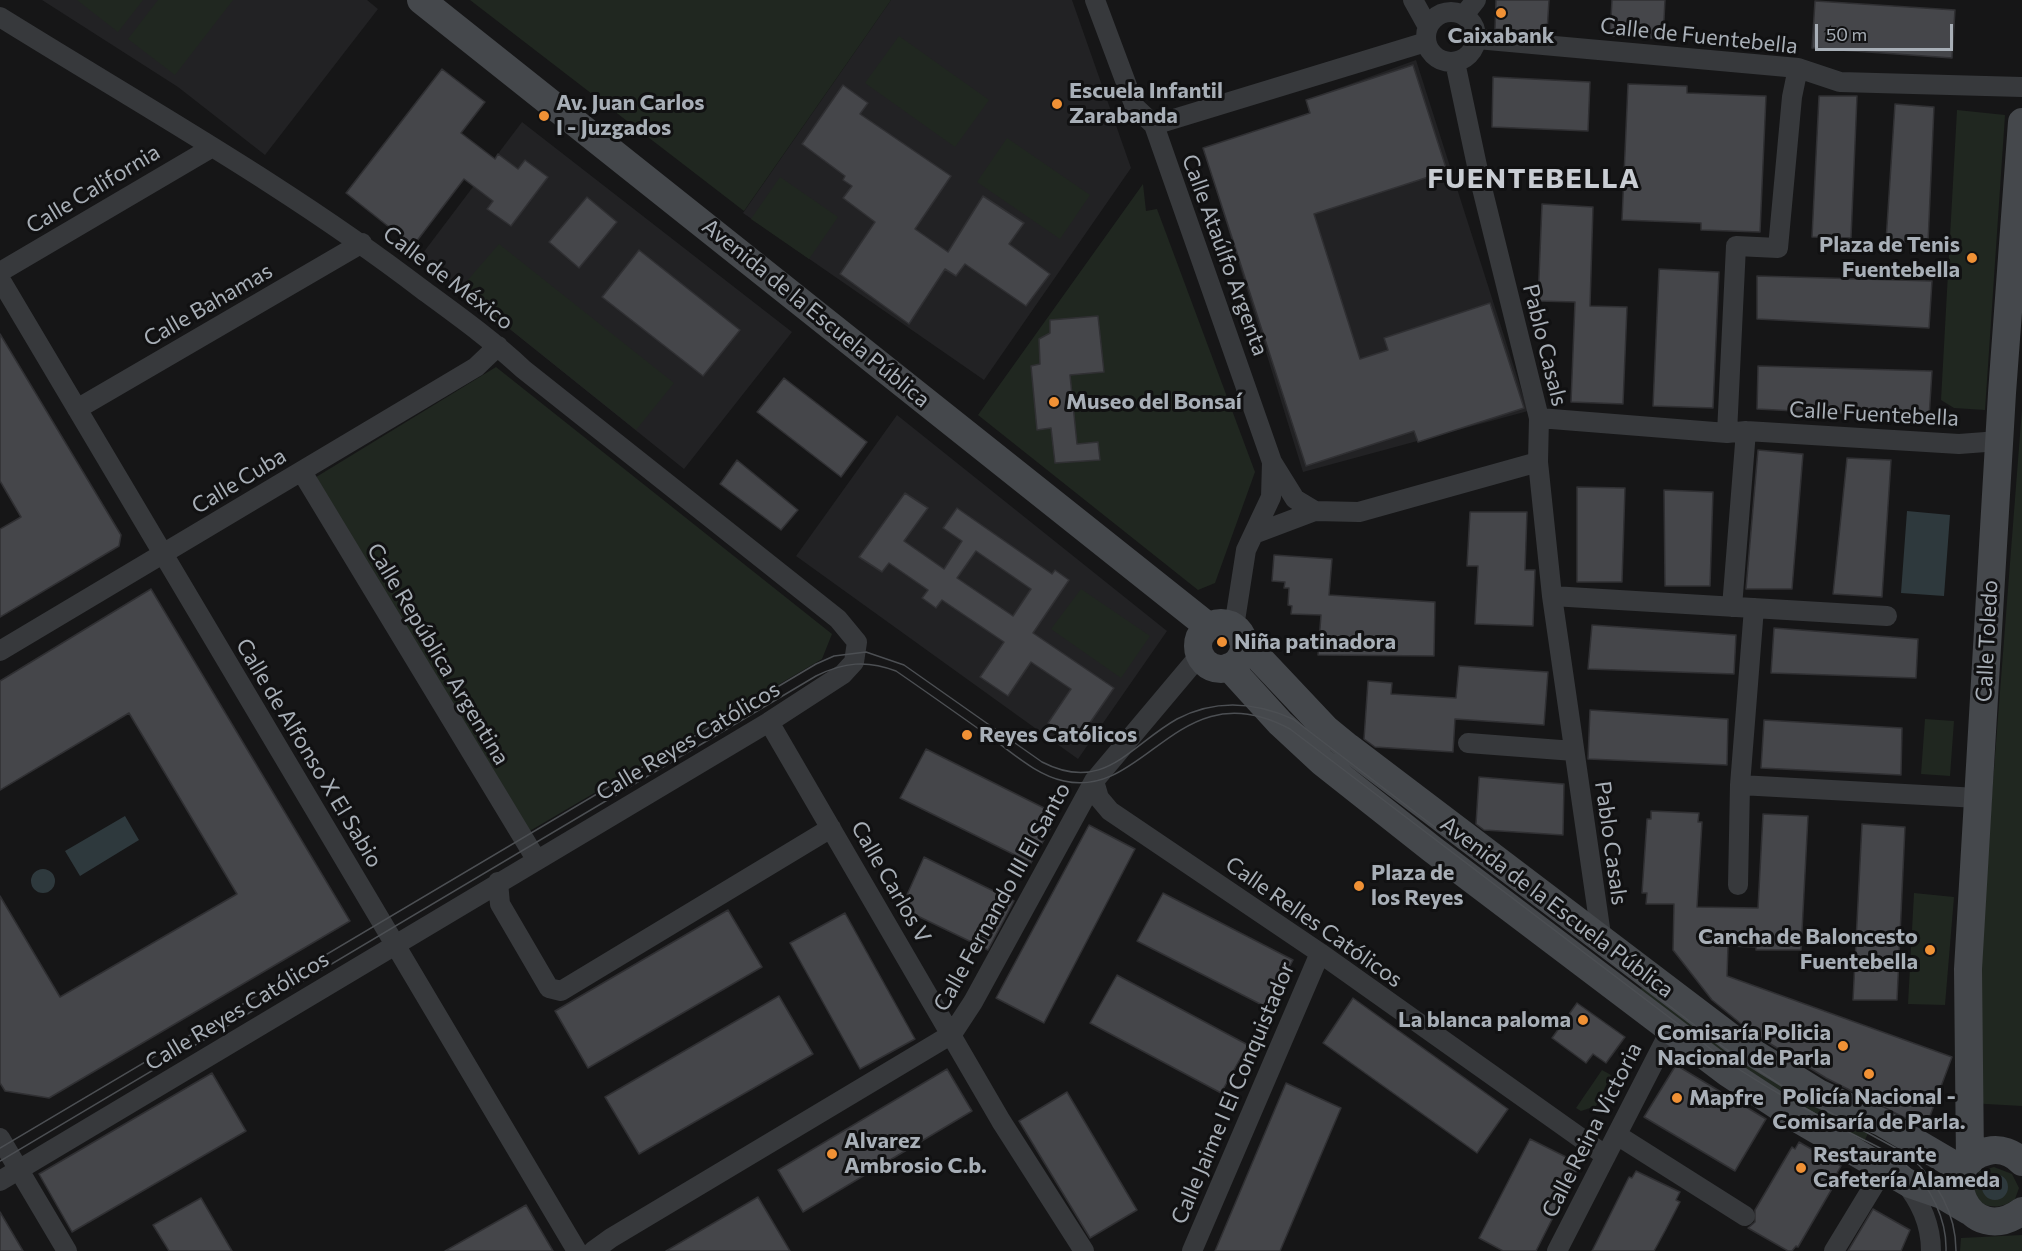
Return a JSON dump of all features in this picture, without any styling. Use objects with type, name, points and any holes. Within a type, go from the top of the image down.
[{"type":"street","name":"Avenida de la Escuela Pública","points":[[421,0],[1229,632],[1326,729],[1602,942],[1742,1047],[1818,1093],[1881,1122],[1966,1166]]},
{"type":"street","name":"Calle Ataúlfo Argenta","points":[[1095,0],[1135,107],[1154,125],[1272,462],[1271,497],[1254,534]]},
{"type":"street","points":[[1154,125],[1427,34],[1434,18],[1443,13],[1470,7],[1477,39],[1470,54],[1455,62],[1437,58],[1427,34],[1413,0]]},
{"type":"street","name":"Calle de México","points":[[0,17],[211,148],[261,175],[362,243],[498,346],[523,369],[838,619]]},
{"type":"street","name":"Calle de Fuentebella","points":[[1477,39],[1798,68],[1840,82],[2022,87]]},
{"type":"street","name":"Pablo Casals","points":[[1455,62],[1480,180],[1539,418],[1538,462],[1552,596],[1602,942]]},
{"type":"street","points":[[1738,885],[1745,607],[1736,432],[1736,246],[1778,248],[1792,97],[1798,68]]},
{"type":"street","name":"Calle Toledo","points":[[1969,1211],[1960,1196],[1966,1166],[1968,969],[1999,441],[2022,122]]},
{"type":"street","name":"Calle California","points":[[0,272],[211,148]]},
{"type":"street","name":"Calle Bahamas","points":[[77,409],[362,243]]},
{"type":"street","name":"Calle de Alfonso X El Sabio","points":[[0,279],[577,1251]]},
{"type":"street","name":"Calle Cuba","points":[[0,651],[476,367],[498,346]]},
{"type":"street","name":"Calle Fuentebella","points":[[1539,418],[1736,432],[1959,444],[1999,441]]},
{"type":"street","points":[[1272,462],[1296,499],[1316,512]]},
{"type":"street","points":[[1229,632],[1199,639],[1200,655],[1215,668],[1230,667],[1241,657],[1229,632],[1246,550],[1254,534],[1316,512],[1359,512],[1538,462]]},
{"type":"street","name":"Calle República Argentina","points":[[302,472],[536,859]]},
{"type":"street","points":[[1552,596],[1887,616]]},
{"type":"street","name":"Calle Reyes Católicos","points":[[0,1181],[769,722],[843,674],[854,662],[857,642],[838,619]]},
{"type":"street","name":"Calle Fernando III El Santo","points":[[593,1251],[611,1238],[952,1034],[973,1002],[1094,782],[1200,655]]},
{"type":"street","name":"Avenida de la Escuela Pública","points":[[1230,667],[1280,723],[1322,762],[1670,1031],[1728,1073],[1798,1119],[1893,1173],[1942,1195],[1989,1223],[2007,1221],[2022,1211]]},
{"type":"street","name":"Calle Carlos V","points":[[769,722],[1001,1121],[1084,1251]]},
{"type":"street","points":[[1468,743],[1574,751]]},
{"type":"street","name":"Calle Relles Católicos","points":[[1094,782],[1099,798],[1110,811],[1320,953],[1606,1156]]},
{"type":"street","points":[[1740,785],[1978,798]]},
{"type":"street","points":[[498,882],[500,904],[549,988],[561,991],[831,828]]},
{"type":"street","name":"Calle Jaime I El Conquistador","points":[[1192,1251],[1320,953]]},
{"type":"street","name":"Calle Reina Victoria","points":[[1557,1251],[1670,1031]]},
{"type":"street","points":[[1617,1135],[1745,1216]]},
{"type":"street","points":[[0,1138],[67,1251]]},
{"type":"street","points":[[1966,1166],[1980,1154],[1997,1150],[2010,1154],[2022,1162]]},
{"type":"street","points":[[1834,1251],[1893,1173],[1924,1212],[1930,1230],[1931,1251]]},
{"type":"shaded area","points":[[42,0],[367,0],[378,9],[265,155],[178,87]]},
{"type":"shaded area","points":[[77,0],[143,0],[118,32]]},
{"type":"shaded area","points":[[158,0],[233,0],[175,75],[128,39]]},
{"type":"shaded area","points":[[470,0],[891,0],[744,211]]},
{"type":"shaded area","points":[[891,0],[1072,0],[1131,168],[984,380],[743,213]]},
{"type":"shaded area","points":[[899,36],[989,100],[955,147],[865,83]]},
{"type":"shaded area","points":[[1416,60],[1528,411],[1303,472],[1203,148],[1309,113],[1306,100]]},
{"type":"shaded area","name":"Plaza de Tenis Fuentebella","points":[[1957,110],[2005,115],[1985,410],[1954,408],[1941,400]]},
{"type":"shaded area","points":[[522,122],[792,332],[684,469],[420,257]]},
{"type":"shaded area","points":[[1007,138],[1090,195],[1060,239],[977,182]]},
{"type":"shaded area","points":[[780,177],[838,217],[809,259],[751,219]]},
{"type":"shaded area","points":[[1143,184],[1146,211],[1157,209],[1255,472],[1215,583],[1198,590],[978,415]]},
{"type":"shaded area","points":[[499,244],[674,383],[636,430],[460,289]]},
{"type":"shaded area","points":[[496,367],[832,634],[822,659],[528,832],[308,482]]},
{"type":"shaded area","points":[[2022,409],[2022,1106],[1968,1103]]},
{"type":"shaded area","points":[[897,415],[1167,631],[1078,759],[796,556]]},
{"type":"shaded area","points":[[1907,511],[1950,515],[1944,596],[1901,593]]},
{"type":"shaded area","points":[[1081,589],[1150,636],[1121,678],[1051,629]]},
{"type":"shaded area","points":[[1925,719],[1954,721],[1950,776],[1921,774]]},
{"type":"shaded area","points":[[125,816],[139,840],[80,876],[65,851]]},
{"type":"shaded area","points":[[43,869],[52,872],[55,881],[52,890],[43,893],[34,890],[31,881],[34,872]]},
{"type":"shaded area","name":"Cancha de Baloncesto Fuentebella","points":[[1914,893],[1954,897],[1945,1005],[1908,1004]]},
{"type":"shaded area","points":[[1646,983],[1870,1129],[1863,1144],[1794,1107],[1635,996]]},
{"type":"shaded area","points":[[1602,1070],[1611,1075],[1596,1106],[1581,1111],[1576,1108]]},
{"type":"shaded area","points":[[1994,1167],[2012,1174],[2019,1188],[2015,1199],[2006,1204],[1989,1206],[1978,1202],[1972,1181],[1980,1171]]},
{"type":"shaded area","points":[[1995,1174],[2004,1178],[2008,1187],[2004,1196],[1995,1200],[1986,1196],[1982,1187],[1986,1178]]},
{"type":"shaded area","points":[[2022,1235],[2022,1251],[1960,1251],[1961,1238]]},
{"type":"building","points":[[1496,0],[1549,0],[1547,32],[1495,29]]},
{"type":"building","points":[[1612,0],[1665,0],[1663,39],[1610,36]]},
{"type":"building","points":[[1815,1],[1955,10],[1952,58],[1812,48]]},
{"type":"building","points":[[1413,65],[1447,171],[1314,214],[1360,359],[1388,350],[1384,338],[1490,303],[1524,408],[1418,442],[1414,431],[1306,466],[1203,148],[1310,113],[1306,100]]},
{"type":"building","points":[[442,69],[485,102],[461,133],[495,159],[498,154],[518,169],[525,160],[548,177],[511,226],[487,209],[493,201],[464,179],[413,246],[346,193]]},
{"type":"building","points":[[1493,77],[1590,82],[1588,131],[1492,127]]},
{"type":"building","points":[[1628,84],[1687,86],[1687,93],[1766,96],[1760,232],[1701,230],[1701,223],[1622,220]]},
{"type":"building","points":[[843,85],[868,103],[860,114],[951,176],[915,229],[948,252],[983,196],[1024,223],[1009,244],[1050,274],[1026,306],[965,264],[956,276],[945,269],[909,324],[840,274],[875,222],[843,198],[852,186],[843,180],[845,176],[802,144]]},
{"type":"building","points":[[1819,96],[1857,96],[1851,238],[1812,237]]},
{"type":"building","points":[[1895,104],[1934,107],[1928,243],[1886,241]]},
{"type":"building","points":[[587,197],[617,222],[579,268],[549,242]]},
{"type":"building","points":[[1542,204],[1593,207],[1590,306],[1627,307],[1623,404],[1571,402],[1575,302],[1538,301]]},
{"type":"building","points":[[639,250],[740,330],[703,376],[602,297]]},
{"type":"building","points":[[1659,269],[1719,272],[1713,408],[1653,406]]},
{"type":"building","points":[[1757,276],[1932,281],[1929,328],[1757,319]]},
{"type":"building","name":"Museo del Bonsaí","points":[[1098,316],[1104,372],[1070,375],[1077,444],[1098,442],[1100,460],[1055,463],[1051,428],[1037,430],[1031,366],[1040,364],[1039,339],[1050,333],[1050,320]]},
{"type":"building","points":[[0,334],[121,535],[119,546],[0,617],[0,529],[21,517],[0,481]]},
{"type":"building","points":[[1758,366],[1932,371],[1929,418],[1757,409]]},
{"type":"building","points":[[784,378],[867,442],[841,477],[757,412]]},
{"type":"building","points":[[1758,450],[1803,454],[1792,589],[1746,589]]},
{"type":"building","points":[[1847,458],[1891,460],[1882,597],[1833,594]]},
{"type":"building","points":[[737,460],[798,510],[781,530],[720,484]]},
{"type":"building","points":[[1577,487],[1625,488],[1622,582],[1577,582]]},
{"type":"building","points":[[1664,490],[1713,492],[1710,586],[1665,586]]},
{"type":"building","points":[[905,493],[928,508],[904,541],[944,569],[962,541],[943,528],[957,508],[1052,574],[1055,570],[1069,580],[1033,633],[1114,688],[1076,743],[1048,723],[1071,689],[1031,662],[1008,696],[980,677],[1004,642],[942,600],[936,608],[922,598],[928,590],[889,563],[882,572],[859,557]],"holes":[[[976,551],[1031,589],[1013,616],[957,578]]]},
{"type":"building","points":[[1470,512],[1527,512],[1525,570],[1535,570],[1533,626],[1475,624],[1478,566],[1467,566]]},
{"type":"building","points":[[1274,555],[1332,559],[1329,595],[1435,602],[1434,656],[1318,655],[1321,615],[1291,614],[1292,606],[1288,605],[1289,588],[1284,588],[1285,582],[1272,581]]},
{"type":"building","points":[[151,589],[350,921],[49,1098],[5,1091],[0,1083],[0,896],[60,997],[237,894],[129,713],[0,790],[0,681]]},
{"type":"building","points":[[1592,625],[1736,635],[1734,674],[1588,669]]},
{"type":"building","points":[[1774,628],[1918,639],[1916,678],[1771,673]]},
{"type":"building","points":[[1459,666],[1548,672],[1544,725],[1455,719],[1453,752],[1375,747],[1364,739],[1368,681],[1392,683],[1391,694],[1456,698]]},
{"type":"building","points":[[1590,710],[1728,719],[1727,765],[1588,759]]},
{"type":"building","points":[[1764,720],[1902,728],[1901,775],[1761,768]]},
{"type":"building","points":[[926,749],[1058,815],[1031,863],[900,798]]},
{"type":"building","points":[[1479,777],[1564,784],[1563,835],[1484,830],[1476,824]]},
{"type":"building","points":[[1651,811],[1699,813],[1698,822],[1702,822],[1697,907],[1758,908],[1763,814],[1808,816],[1801,950],[1756,950],[1756,947],[1728,946],[1727,976],[1952,1057],[1927,1124],[1911,1121],[1826,1078],[1751,1032],[1712,1000],[1673,950],[1674,904],[1646,904],[1647,893],[1642,893],[1647,819],[1651,819]]},
{"type":"building","points":[[1862,824],[1905,827],[1897,1000],[1853,1000]]},
{"type":"building","points":[[1089,825],[1135,849],[1044,1023],[996,998]]},
{"type":"building","points":[[924,857],[1014,901],[988,950],[901,908]]},
{"type":"building","points":[[1163,893],[1293,960],[1268,1008],[1137,941]]},
{"type":"building","points":[[728,910],[762,967],[588,1068],[555,1011]]},
{"type":"building","points":[[845,913],[915,1039],[860,1069],[790,943]]},
{"type":"building","points":[[1117,975],[1248,1045],[1221,1093],[1090,1023]]},
{"type":"building","points":[[779,996],[813,1054],[639,1154],[605,1097]]},
{"type":"building","points":[[1353,998],[1508,1109],[1477,1153],[1323,1043]]},
{"type":"building","name":"La blanca paloma","points":[[1577,1003],[1625,1037],[1606,1063],[1593,1054],[1586,1063],[1552,1038]]},
{"type":"building","points":[[1676,1065],[1766,1119],[1735,1171],[1644,1117]]},
{"type":"building","points":[[947,1069],[972,1111],[803,1212],[778,1170]]},
{"type":"building","points":[[212,1073],[246,1131],[72,1232],[39,1174]]},
{"type":"building","points":[[1286,1083],[1341,1108],[1280,1251],[1215,1251]]},
{"type":"building","points":[[1067,1092],[1137,1210],[1090,1238],[1019,1121]]},
{"type":"building","points":[[1530,1139],[1580,1164],[1536,1251],[1503,1251],[1479,1238]]},
{"type":"building","points":[[1799,1142],[1841,1166],[1837,1173],[1840,1175],[1798,1247],[1788,1251],[1748,1228],[1755,1222],[1755,1210],[1792,1147],[1795,1149]]},
{"type":"building","points":[[1636,1171],[1680,1192],[1676,1200],[1680,1202],[1654,1251],[1592,1251],[1629,1177],[1632,1178]]},
{"type":"building","points":[[758,1197],[790,1251],[666,1251]]},
{"type":"building","points":[[201,1198],[232,1251],[169,1251],[153,1225]]},
{"type":"building","points":[[526,1205],[553,1251],[445,1251]]},
{"type":"building","points":[[1873,1209],[1910,1230],[1901,1251],[1848,1251]]},
{"type":"building","points":[[0,1212],[23,1251],[0,1251]]},
{"type":"tram line","points":[[0,1148],[816,664],[834,656],[866,652],[904,665],[1042,762],[1064,770],[1082,773],[1099,770],[1115,763],[1177,719],[1206,708],[1250,706],[1293,719],[1726,1049],[1787,1089],[1910,1156],[1929,1176],[1949,1211],[1953,1223],[1956,1251]]},
{"type":"tram line","points":[[0,1161],[816,676],[846,665],[865,664],[896,671],[1025,763],[1044,774],[1064,781],[1093,782],[1118,772],[1191,724],[1219,714],[1252,715],[1290,729],[1728,1062],[1785,1097],[1900,1160],[1916,1174],[1936,1204],[1944,1227],[1946,1251]]},
{"type":"place","name":"Caixabank","points":[[1501,13]]},
{"type":"place","name":"Escuela Infantil Zarabanda","points":[[1057,104]]},
{"type":"place","name":"Av. Juan Carlos I - Juzgados","points":[[544,116]]},
{"type":"place","name":"Plaza de Tenis Fuentebella","points":[[1972,258]]},
{"type":"place","name":"Museo del Bonsaí","points":[[1054,402]]},
{"type":"place","name":"Niña patinadora","points":[[1222,642]]},
{"type":"place","name":"Reyes Católicos","points":[[967,735]]},
{"type":"place","name":"Plaza de los Reyes","points":[[1359,886]]},
{"type":"place","name":"Cancha de Baloncesto Fuentebella","points":[[1930,950]]},
{"type":"place","name":"La blanca paloma","points":[[1583,1020]]},
{"type":"place","name":"Comisaría Policia Nacional de Parla","points":[[1843,1046]]},
{"type":"place","name":"Policía Nacional - Comisaría de Parla.","points":[[1869,1074]]},
{"type":"place","name":"Mapfre","points":[[1677,1098]]},
{"type":"place","name":"Alvarez Ambrosio C.b.","points":[[832,1154]]},
{"type":"place","name":"Restaurante Cafetería Alameda","points":[[1801,1168]]},
{"type":"district","name":"FUENTEBELLA","points":[[1534,179]]}]
